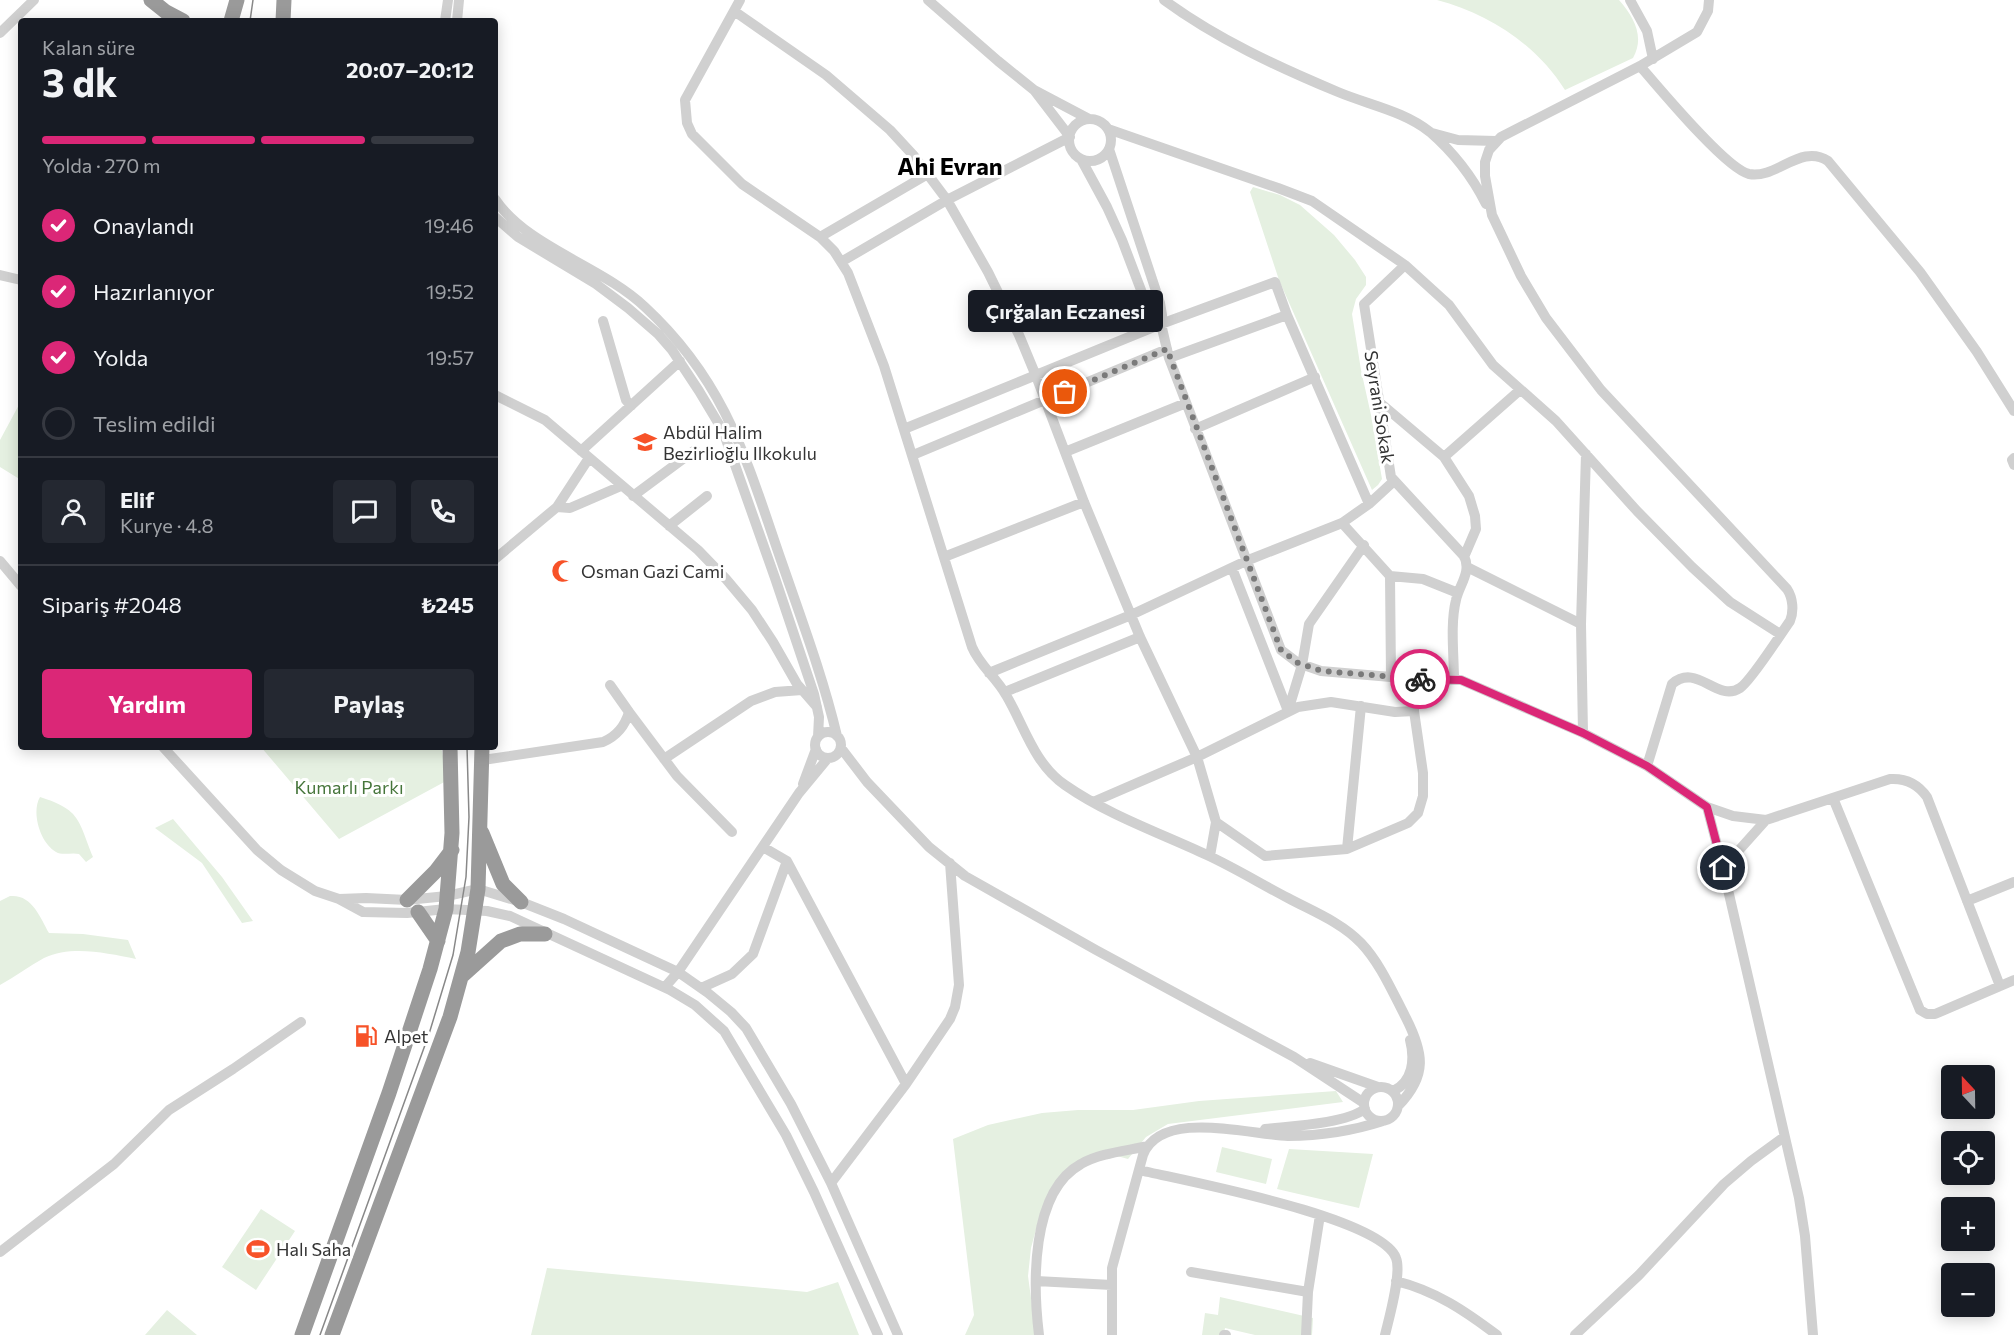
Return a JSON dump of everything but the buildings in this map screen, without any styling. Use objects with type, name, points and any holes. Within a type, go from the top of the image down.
[{"type":"highway","points":[[149,0],[161,18]]},
{"type":"highway","points":[[149,0],[178,18]]},
{"type":"highway","points":[[232,18],[237,0]]},
{"type":"highway","points":[[283,18],[284,0]]},
{"type":"highway","points":[[302,1335],[389,1093],[438,941],[446,903],[452,850],[450,750]]},
{"type":"highway","points":[[332,1335],[450,1017],[462,976],[478,889],[482,753]]},
{"type":"highway","points":[[480,828],[503,884],[521,902]]},
{"type":"highway","points":[[407,900],[436,871],[452,850]]},
{"type":"highway","points":[[418,912],[438,941]]},
{"type":"highway","points":[[462,976],[501,941],[520,934],[545,934]]},
{"type":"street","points":[[0,33],[34,0]]},
{"type":"street","points":[[445,18],[448,0]]},
{"type":"street","points":[[457,18],[459,0]]},
{"type":"street","points":[[740,0],[686,100],[687,123],[692,134],[742,184],[820,237],[841,262],[852,282],[874,338],[972,647],[980,663],[1005,692],[1037,755],[1065,785],[1093,802],[1210,856],[1353,935],[1377,963],[1418,1044],[1421,1060],[1419,1078],[1393,1116],[1362,1128],[1315,1134],[1267,1135],[1250,1131]]},
{"type":"street","points":[[928,0],[1034,90],[1089,119],[1103,123],[1108,129],[1111,135],[1109,149],[1160,303],[1161,324],[1168,354],[1281,650],[1302,665],[1322,671],[1414,679],[1461,680],[1583,733],[1647,766],[1707,807],[1733,816],[1766,820],[1890,779],[1904,779],[1916,784],[1927,797],[2001,986]]},
{"type":"street","points":[[1164,0],[1213,32],[1280,67],[1397,114],[1429,132],[1458,140],[1496,141]]},
{"type":"street","points":[[1630,0],[1647,31],[1653,59]]},
{"type":"street","points":[[1492,215],[1484,169],[1486,155],[1496,141],[1530,121],[1653,59],[1697,32],[1708,11],[1709,0]]},
{"type":"street","points":[[734,11],[796,53],[855,99],[896,136],[947,200],[1004,303],[1036,376],[1084,502],[1140,638],[1197,757],[1216,822],[1210,856]]},
{"type":"street","points":[[1640,66],[1687,119],[1732,165],[1741,171],[1762,174],[1810,155],[1828,160],[1937,294],[2014,411]]},
{"type":"street","points":[[1034,90],[1070,137]]},
{"type":"street","points":[[1089,119],[1076,125],[1070,137],[1071,150],[1081,159],[1097,187],[1122,240],[1152,320],[1161,324]]},
{"type":"street","points":[[1108,129],[1312,201],[1405,265],[1449,305],[1493,365],[1556,421],[1692,567],[1730,602],[1780,634]]},
{"type":"street","points":[[1429,132],[1467,173],[1492,215],[1533,297],[1582,368],[1791,596],[1793,612],[1790,621],[1740,688],[1726,692],[1691,677],[1682,677],[1672,684],[1647,766]]},
{"type":"street","points":[[841,262],[947,200],[1070,137]]},
{"type":"street","points":[[1081,159],[1087,161],[1100,159],[1109,149]]},
{"type":"street","points":[[820,237],[928,174]]},
{"type":"street","points":[[498,202],[516,222],[546,243],[622,287],[643,304],[712,387],[735,431],[820,675],[841,748],[867,782],[897,814],[929,847],[965,876],[1294,1057],[1364,1106],[1371,1118],[1383,1121]]},
{"type":"street","points":[[498,220],[518,237],[610,294],[670,339],[680,361],[712,411],[729,448],[779,588],[817,707],[819,737],[799,793]]},
{"type":"street","name":"Seyrani Sokak","points":[[1405,265],[1364,304],[1391,477],[1466,562]]},
{"type":"street","points":[[0,275],[18,279]]},
{"type":"street","points":[[904,429],[1161,324],[1275,282],[1287,315],[1369,504]]},
{"type":"street","points":[[912,455],[1045,400],[1168,354],[1287,315]]},
{"type":"street","points":[[603,321],[626,400],[631,406]]},
{"type":"street","points":[[498,556],[557,507],[585,455],[631,406],[680,361]]},
{"type":"street","points":[[1195,429],[1315,377]]},
{"type":"street","points":[[1444,457],[1520,390]]},
{"type":"street","points":[[498,396],[545,420],[698,550],[739,594],[768,634],[802,690],[817,707]]},
{"type":"street","points":[[1379,402],[1444,457],[1468,496],[1475,516],[1476,529],[1455,608],[1454,680]]},
{"type":"street","points":[[1065,452],[1186,403]]},
{"type":"street","points":[[633,496],[695,450]]},
{"type":"street","points":[[1583,733],[1581,624],[1586,454]]},
{"type":"street","points":[[2014,458],[2012,460],[2014,465]]},
{"type":"street","points":[[989,673],[1131,615],[1246,561],[1342,523],[1369,504],[1394,481]]},
{"type":"street","points":[[557,507],[570,508],[621,486]]},
{"type":"street","points":[[669,526],[707,496]]},
{"type":"street","points":[[944,557],[1084,502]]},
{"type":"street","points":[[1342,523],[1390,576],[1391,677]]},
{"type":"street","points":[[1288,711],[1302,665],[1309,624],[1364,545]]},
{"type":"street","points":[[0,561],[18,582]]},
{"type":"street","points":[[1466,562],[1581,624]]},
{"type":"street","points":[[1233,568],[1288,711]]},
{"type":"street","points":[[1390,576],[1423,579],[1458,593]]},
{"type":"street","points":[[1005,692],[1140,638]]},
{"type":"street","points":[[1216,822],[1265,856],[1347,849],[1408,823],[1420,808],[1424,784],[1414,711],[1414,679]]},
{"type":"street","points":[[610,685],[677,776],[732,832]]},
{"type":"street","points":[[664,759],[751,701],[776,692],[802,690]]},
{"type":"street","points":[[1093,802],[1197,757],[1288,711],[1320,702],[1342,702],[1395,712],[1414,711]]},
{"type":"street","points":[[1347,849],[1361,706]]},
{"type":"street","points":[[482,753],[603,742],[620,730],[628,712]]},
{"type":"street","points":[[819,737],[830,732],[837,736]]},
{"type":"street","points":[[816,748],[820,756],[828,758]]},
{"type":"street","points":[[665,987],[678,972],[799,793],[828,758],[836,755],[841,748]]},
{"type":"street","points":[[166,750],[257,850],[304,885],[339,899],[363,912],[418,912],[478,889],[521,902],[564,919],[678,972],[702,988],[731,1012],[752,1037],[801,1120],[898,1335]]},
{"type":"street","points":[[1833,798],[1920,1010],[1927,1014],[1935,1014],[2014,980]]},
{"type":"street","points":[[1707,807],[1802,1215],[1813,1335]]},
{"type":"street","points":[[1723,868],[1766,820]]},
{"type":"street","points":[[763,847],[787,861],[906,1084]]},
{"type":"street","points":[[702,988],[732,974],[753,954],[787,861]]},
{"type":"street","points":[[831,1183],[906,1084],[950,1019],[959,986],[950,864]]},
{"type":"street","points":[[1967,901],[2014,882]]},
{"type":"street","points":[[339,899],[366,898],[446,903],[510,916],[665,987],[705,1013],[724,1031],[735,1047],[786,1135],[878,1335]]},
{"type":"street","points":[[0,1252],[114,1164],[169,1110],[301,1022]]},
{"type":"street","points":[[1393,1091],[1405,1083],[1411,1071],[1413,1059],[1408,1022]]},
{"type":"street","points":[[1294,1057],[1378,1087],[1389,1088],[1396,1096],[1398,1106]]},
{"type":"street","points":[[1039,1335],[1036,1281],[1041,1229],[1049,1204],[1062,1180],[1076,1167],[1091,1159],[1148,1146],[1161,1135],[1188,1128],[1250,1131],[1356,1115],[1364,1106],[1368,1092],[1378,1087]]},
{"type":"street","points":[[1575,1335],[1639,1275],[1724,1184],[1784,1137]]},
{"type":"street","points":[[1112,1335],[1112,1268],[1139,1170],[1148,1146]]},
{"type":"street","points":[[1139,1170],[1277,1202],[1343,1222],[1389,1247],[1398,1262],[1385,1335]]},
{"type":"street","points":[[1306,1335],[1308,1292],[1320,1215]]},
{"type":"street","points":[[1191,1272],[1308,1292]]},
{"type":"street","points":[[1036,1281],[1112,1285]]},
{"type":"street","points":[[1396,1281],[1448,1300],[1497,1335]]},
{"type":"green space","points":[[1437,0],[1619,0],[1633,20],[1638,42],[1633,58],[1565,90],[1540,58],[1510,33],[1493,22]]},
{"type":"green space","points":[[1253,187],[1280,195],[1300,205],[1334,235],[1366,277],[1366,285],[1356,299],[1352,314],[1382,479],[1372,490],[1279,280],[1250,192]]},
{"type":"green space","points":[[18,407],[18,478],[0,467],[0,440]]},
{"type":"green space","name":"Kumarlı Parkı","points":[[264,750],[442,750],[448,780],[339,839]]},
{"type":"green space","points":[[40,797],[71,812],[80,825],[93,857],[86,862],[79,854],[59,853],[50,848],[45,842],[37,819],[37,803]]},
{"type":"green space","points":[[173,819],[222,877],[253,921],[242,923],[202,863],[155,828]]},
{"type":"green space","points":[[10,896],[18,896],[30,903],[49,933],[83,934],[128,940],[136,959],[89,951],[55,954],[44,958],[0,985],[0,901]]},
{"type":"green space","points":[[1336,1091],[1343,1102],[1168,1124],[1146,1137],[1128,1159],[1106,1153],[1074,1171],[1038,1222],[1031,1248],[1028,1276],[1036,1335],[965,1335],[974,1315],[953,1139],[988,1125],[1042,1113],[1078,1110],[1133,1110],[1199,1101]]},
{"type":"green space","points":[[1222,1147],[1272,1159],[1266,1184],[1216,1172]]},
{"type":"green space","points":[[1289,1149],[1373,1154],[1359,1208],[1277,1189]]},
{"type":"green space","name":"Halı Saha","points":[[261,1209],[295,1231],[256,1290],[222,1267]]},
{"type":"green space","points":[[547,1268],[807,1292],[838,1282],[859,1335],[531,1335]]},
{"type":"green space","points":[[1220,1297],[1313,1318],[1312,1335],[1255,1335],[1225,1328],[1224,1335],[1202,1335],[1205,1313],[1218,1315]]},
{"type":"green space","points":[[167,1310],[197,1335],[145,1335]]},
{"type":"tram line","points":[[250,18],[253,0]]},
{"type":"tram line","points":[[320,1335],[429,1034],[453,955],[466,877],[469,817],[467,750]]},
{"type":"way so far","points":[[1065,392],[1167,349],[1212,473],[1281,650],[1305,667],[1322,671],[1420,679]]},
{"type":"place","name":"Çırğalan Eczanesi","points":[[1065,392]]},
{"type":"place","name":"Abdül Halim Bezirlioğlu Ilkokulu","points":[[645,442]]},
{"type":"place","name":"Osman Gazi Cami","points":[[563,571]]},
{"type":"place","name":"Alpet","points":[[366,1036]]},
{"type":"place","name":"Halı Saha","points":[[258,1249]]},
{"type":"district","name":"Ahi Evran","points":[[950,165]]},
{"type":"route","points":[[1420,679],[1461,680],[1583,733],[1647,766],[1707,807],[1723,868]]}]
